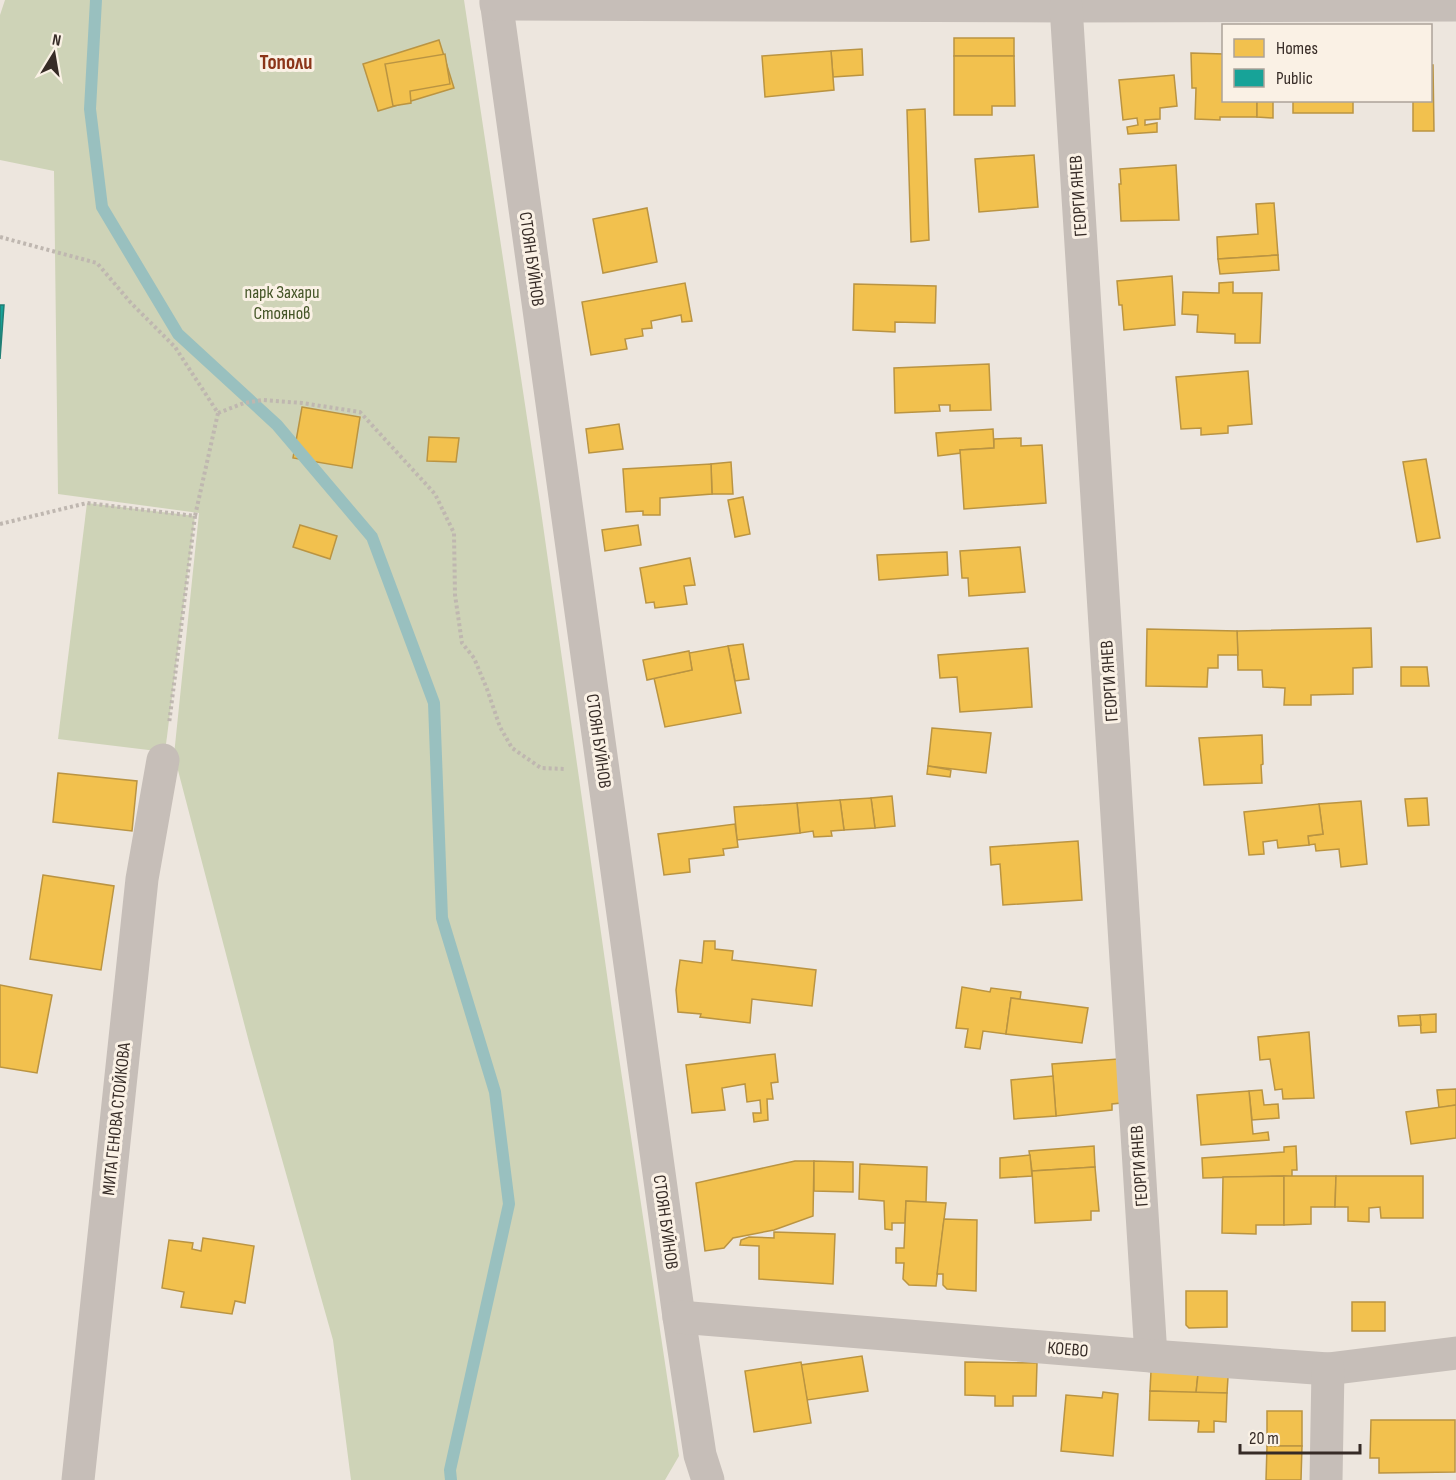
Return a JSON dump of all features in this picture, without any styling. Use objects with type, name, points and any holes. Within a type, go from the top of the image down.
[{"type":"street","points":[[496,2],[1066,6],[1456,5]]},
{"type":"street","name":"СТОЯН БУЙНОВ","points":[[496,2],[679,1317],[700,1455],[708,1480]]},
{"type":"street","name":"ГЕОРГИ ЯНЕВ","points":[[1066,6],[1151,1356]]},
{"type":"street","name":"МИТА ГЕНОВА СТОЙКОВА","points":[[78,1480],[142,879],[163,760]]},
{"type":"street","name":"КОЕВО","points":[[679,1317],[1328,1369],[1456,1353]]},
{"type":"street","points":[[1326,1480],[1328,1369]]},
{"type":"path","points":[[0,237],[97,263],[131,303],[175,347],[218,412],[195,516],[163,760]]},
{"type":"path","points":[[218,412],[244,403],[263,400],[302,403],[360,412],[435,494],[454,533],[455,595],[462,643],[474,658],[500,727],[512,748],[541,768],[564,769],[604,776]]},
{"type":"path","points":[[0,524],[87,503],[195,516]]},
{"type":"green space","name":"парк Захари Стоянов","points":[[5,0],[464,0],[679,1456],[665,1480],[351,1480],[333,1340],[250,1046],[174,755],[199,513],[58,494],[54,171],[0,160],[0,15]]},
{"type":"green space","points":[[87,503],[195,516],[165,752],[58,739]]},
{"type":"building: Homes","points":[[954,38],[1014,38],[1014,56],[954,56]]},
{"type":"building: Homes","points":[[439,40],[454,88],[378,111],[363,64]]},
{"type":"building: Homes","points":[[862,49],[863,75],[833,77],[831,51]]},
{"type":"building: Homes","points":[[831,51],[834,90],[765,97],[762,56]]},
{"type":"building: Homes","points":[[1191,53],[1222,54],[1222,102],[1257,102],[1257,117],[1220,117],[1220,120],[1195,119],[1196,88],[1192,88]]},
{"type":"building: Homes","points":[[445,54],[450,84],[410,91],[411,103],[393,106],[385,64]]},
{"type":"building: Homes","points":[[954,56],[1014,56],[1015,106],[992,106],[992,115],[954,115]]},
{"type":"building: Homes","points":[[1433,65],[1434,131],[1413,131],[1413,102],[1432,102]]},
{"type":"building: Homes","points":[[1174,75],[1177,106],[1160,108],[1160,119],[1145,120],[1145,125],[1157,123],[1157,132],[1128,134],[1127,127],[1138,125],[1137,118],[1123,120],[1119,80]]},
{"type":"building: Homes","points":[[1257,102],[1273,102],[1273,118],[1257,117]]},
{"type":"building: Homes","points":[[1293,102],[1353,102],[1353,113],[1293,113]]},
{"type":"building: Homes","points":[[925,109],[929,240],[911,242],[907,110]]},
{"type":"building: Homes","points":[[1034,155],[1038,207],[979,212],[975,159]]},
{"type":"building: Homes","points":[[1176,165],[1179,220],[1121,221],[1120,169]]},
{"type":"building: Homes","points":[[1274,203],[1278,255],[1218,259],[1217,237],[1258,234],[1256,204]]},
{"type":"building: Homes","points":[[647,208],[657,262],[603,273],[593,219]]},
{"type":"building: Homes","points":[[1278,255],[1279,270],[1220,274],[1218,259]]},
{"type":"building: Homes","points":[[1172,276],[1175,325],[1124,330],[1117,281]]},
{"type":"building: Homes","points":[[1233,282],[1233,293],[1262,293],[1260,343],[1235,343],[1235,334],[1197,332],[1198,315],[1182,314],[1183,292],[1219,293],[1219,283]]},
{"type":"building: Homes","points":[[685,283],[692,321],[682,322],[681,315],[651,321],[652,328],[642,329],[643,336],[625,339],[627,349],[591,355],[582,302]]},
{"type":"building: Homes","points":[[854,284],[936,286],[935,323],[895,322],[895,332],[853,330]]},
{"type":"building: Homes","points":[[989,364],[991,410],[950,411],[950,405],[939,405],[940,411],[895,413],[894,368]]},
{"type":"building: Homes","points":[[1248,371],[1252,424],[1228,426],[1228,433],[1201,435],[1201,428],[1181,429],[1176,377]]},
{"type":"building: Homes","points":[[302,407],[360,417],[352,468],[293,458]]},
{"type":"building: Homes","points":[[619,424],[623,449],[589,453],[586,429]]},
{"type":"building: Homes","points":[[993,429],[994,448],[960,450],[961,453],[938,456],[936,433]]},
{"type":"building: Homes","points":[[429,437],[459,438],[456,462],[427,461]]},
{"type":"building: Homes","points":[[1021,438],[1021,446],[1042,445],[1046,503],[964,509],[960,450],[994,448],[994,439]]},
{"type":"building: Homes","points":[[1426,459],[1440,538],[1417,542],[1403,462]]},
{"type":"building: Homes","points":[[731,462],[733,494],[712,494],[711,464]]},
{"type":"building: Homes","points":[[711,464],[712,494],[660,498],[660,515],[643,515],[643,511],[626,512],[623,469]]},
{"type":"building: Homes","points":[[743,497],[750,534],[735,537],[728,500]]},
{"type":"building: Homes","points":[[300,525],[337,536],[330,559],[293,547]]},
{"type":"building: Homes","points":[[638,525],[641,545],[605,551],[602,530]]},
{"type":"building: Homes","points":[[1020,547],[1025,592],[969,596],[968,578],[962,578],[960,551]]},
{"type":"building: Homes","points":[[947,552],[948,575],[879,580],[877,555]]},
{"type":"building: Homes","points":[[690,558],[695,585],[684,586],[687,604],[655,608],[654,602],[646,603],[640,568]]},
{"type":"building: Homes","points":[[1371,628],[1372,667],[1353,668],[1353,694],[1311,695],[1311,705],[1284,705],[1285,688],[1263,687],[1262,670],[1238,670],[1237,631]]},
{"type":"building: Homes","points":[[1147,629],[1237,631],[1238,655],[1218,655],[1218,668],[1208,668],[1207,687],[1146,686]]},
{"type":"building: Homes","points":[[743,644],[749,679],[735,681],[728,646]]},
{"type":"building: Homes","points":[[728,646],[741,713],[665,727],[654,678],[692,670],[689,653]]},
{"type":"building: Homes","points":[[1028,648],[1032,707],[960,712],[957,677],[940,678],[938,655]]},
{"type":"building: Homes","points":[[689,651],[692,670],[647,680],[643,660]]},
{"type":"building: Homes","points":[[1401,667],[1427,667],[1429,686],[1401,686]]},
{"type":"building: Homes","points":[[932,728],[991,733],[986,773],[928,766]]},
{"type":"building: Homes","points":[[1262,735],[1262,783],[1204,785],[1199,738]]},
{"type":"building: Homes","points":[[928,766],[951,770],[950,777],[927,774]]},
{"type":"building: Homes","points":[[58,773],[137,781],[132,831],[53,822]]},
{"type":"building: Homes","points":[[892,796],[895,826],[875,828],[871,798]]},
{"type":"building: Homes","points":[[871,798],[875,828],[844,830],[840,800]]},
{"type":"building: Homes","points":[[1427,798],[1429,825],[1408,826],[1405,799]]},
{"type":"building: Homes","points":[[840,800],[844,830],[831,831],[832,836],[814,837],[813,831],[800,833],[797,803]]},
{"type":"building: Homes","points":[[1361,801],[1367,864],[1341,867],[1339,849],[1316,851],[1315,844],[1309,845],[1308,836],[1323,834],[1319,804]]},
{"type":"building: Homes","points":[[797,803],[800,833],[737,840],[734,807]]},
{"type":"building: Homes","points":[[1319,804],[1323,834],[1308,836],[1309,845],[1278,848],[1277,840],[1263,842],[1264,854],[1249,855],[1244,812]]},
{"type":"building: Homes","points":[[735,824],[738,847],[723,849],[724,855],[689,859],[690,872],[664,875],[658,834]]},
{"type":"building: Homes","points":[[1078,841],[1082,900],[1003,905],[1000,864],[991,865],[990,847]]},
{"type":"building: Homes","points":[[43,875],[114,886],[101,970],[30,959]]},
{"type":"building: Homes","points":[[704,941],[715,941],[715,949],[733,951],[732,960],[816,970],[812,1006],[752,999],[750,1023],[678,1012],[676,990],[680,960],[702,963]]},
{"type":"building: Homes","points":[[0,985],[52,995],[37,1073],[0,1067]]},
{"type":"building: Homes","points":[[962,987],[990,992],[991,988],[1021,992],[1020,999],[1011,998],[1006,1034],[983,1031],[980,1049],[965,1047],[968,1029],[956,1028]]},
{"type":"building: Homes","points":[[1011,998],[1088,1008],[1082,1043],[1006,1034]]},
{"type":"building: Homes","points":[[1436,1014],[1436,1032],[1421,1033],[1420,1015]]},
{"type":"building: Homes","points":[[1420,1015],[1421,1025],[1399,1026],[1398,1016]]},
{"type":"building: Homes","points":[[1309,1032],[1314,1098],[1283,1099],[1282,1089],[1275,1090],[1270,1059],[1260,1060],[1258,1037]]},
{"type":"building: Homes","points":[[775,1054],[778,1082],[771,1083],[773,1099],[767,1099],[768,1120],[754,1122],[753,1113],[761,1113],[760,1100],[747,1102],[745,1084],[722,1088],[725,1110],[692,1113],[686,1065]]},
{"type":"building: Homes","points":[[1118,1059],[1121,1103],[1112,1104],[1112,1110],[1056,1116],[1052,1064]]},
{"type":"building: Homes","points":[[1053,1076],[1056,1116],[1014,1119],[1011,1080]]},
{"type":"building: Homes","points":[[1456,1089],[1456,1105],[1439,1108],[1437,1090]]},
{"type":"building: Homes","points":[[1262,1090],[1264,1105],[1278,1104],[1279,1118],[1252,1120],[1249,1091]]},
{"type":"building: Homes","points":[[1249,1091],[1253,1134],[1268,1132],[1269,1140],[1201,1145],[1197,1095]]},
{"type":"building: Homes","points":[[1456,1105],[1456,1138],[1411,1144],[1406,1112]]},
{"type":"building: Homes","points":[[1094,1146],[1095,1167],[1032,1171],[1029,1151]]},
{"type":"building: Homes","points":[[1296,1146],[1297,1170],[1292,1170],[1292,1177],[1203,1178],[1202,1158],[1284,1152],[1284,1147]]},
{"type":"building: Homes","points":[[1030,1155],[1032,1176],[1000,1178],[1000,1158]]},
{"type":"building: Homes","points":[[795,1161],[814,1161],[813,1216],[774,1230],[733,1238],[724,1248],[705,1251],[696,1183]]},
{"type":"building: Homes","points":[[814,1161],[853,1162],[853,1192],[814,1191]]},
{"type":"building: Homes","points":[[860,1164],[927,1167],[926,1202],[906,1201],[905,1223],[892,1223],[892,1230],[885,1229],[884,1201],[859,1199]]},
{"type":"building: Homes","points":[[1095,1167],[1099,1211],[1091,1211],[1091,1220],[1035,1223],[1032,1171]]},
{"type":"building: Homes","points":[[1284,1176],[1284,1225],[1256,1225],[1256,1234],[1222,1233],[1223,1177]]},
{"type":"building: Homes","points":[[1284,1176],[1336,1176],[1335,1207],[1311,1207],[1311,1224],[1284,1225]]},
{"type":"building: Homes","points":[[1336,1176],[1423,1176],[1423,1218],[1381,1218],[1380,1207],[1369,1208],[1369,1222],[1348,1221],[1348,1207],[1335,1207]]},
{"type":"building: Homes","points":[[906,1201],[946,1203],[936,1286],[909,1285],[903,1279],[904,1263],[896,1263],[896,1248],[904,1248]]},
{"type":"building: Homes","points":[[944,1219],[977,1220],[976,1291],[947,1289],[943,1285],[943,1274],[937,1274]]},
{"type":"building: Homes","points":[[774,1232],[835,1234],[833,1284],[759,1279],[759,1246],[740,1245],[741,1240],[749,1237],[774,1238]]},
{"type":"building: Homes","points":[[203,1238],[254,1246],[245,1303],[235,1301],[232,1314],[181,1307],[184,1292],[162,1288],[169,1240],[193,1243],[192,1249],[201,1251]]},
{"type":"building: Homes","points":[[1186,1291],[1227,1291],[1227,1327],[1189,1328],[1186,1325]]},
{"type":"building: Homes","points":[[1352,1302],[1385,1302],[1385,1331],[1352,1331]]},
{"type":"building: Homes","points":[[862,1356],[868,1391],[807,1400],[801,1365]]},
{"type":"building: Homes","points":[[801,1362],[811,1423],[754,1432],[745,1371]]},
{"type":"building: Homes","points":[[965,1362],[1037,1363],[1036,1396],[1013,1396],[1013,1406],[995,1406],[995,1396],[965,1395]]},
{"type":"building: Homes","points":[[1151,1371],[1198,1374],[1196,1393],[1150,1391]]},
{"type":"building: Homes","points":[[1198,1374],[1228,1377],[1227,1393],[1196,1393]]},
{"type":"building: Homes","points":[[1150,1391],[1227,1393],[1226,1422],[1214,1421],[1214,1432],[1198,1432],[1199,1421],[1149,1420]]},
{"type":"building: Homes","points":[[1103,1392],[1118,1394],[1113,1456],[1061,1451],[1066,1395],[1102,1398]]},
{"type":"building: Homes","points":[[1267,1411],[1302,1411],[1302,1446],[1267,1446]]},
{"type":"building: Homes","points":[[1371,1420],[1455,1420],[1455,1472],[1379,1473],[1379,1458],[1370,1458]]},
{"type":"building: Homes","points":[[1267,1446],[1302,1446],[1301,1480],[1266,1480]]},
{"type":"building: Public","points":[[0,305],[4,305],[0,359]]},
{"type":"waterway","points":[[96,0],[90,109],[102,207],[178,334],[277,425],[372,537],[434,703],[442,918],[495,1092],[509,1204],[450,1470],[451,1480]]},
{"type":"district","name":"Тополи","points":[[286,62]]}]
